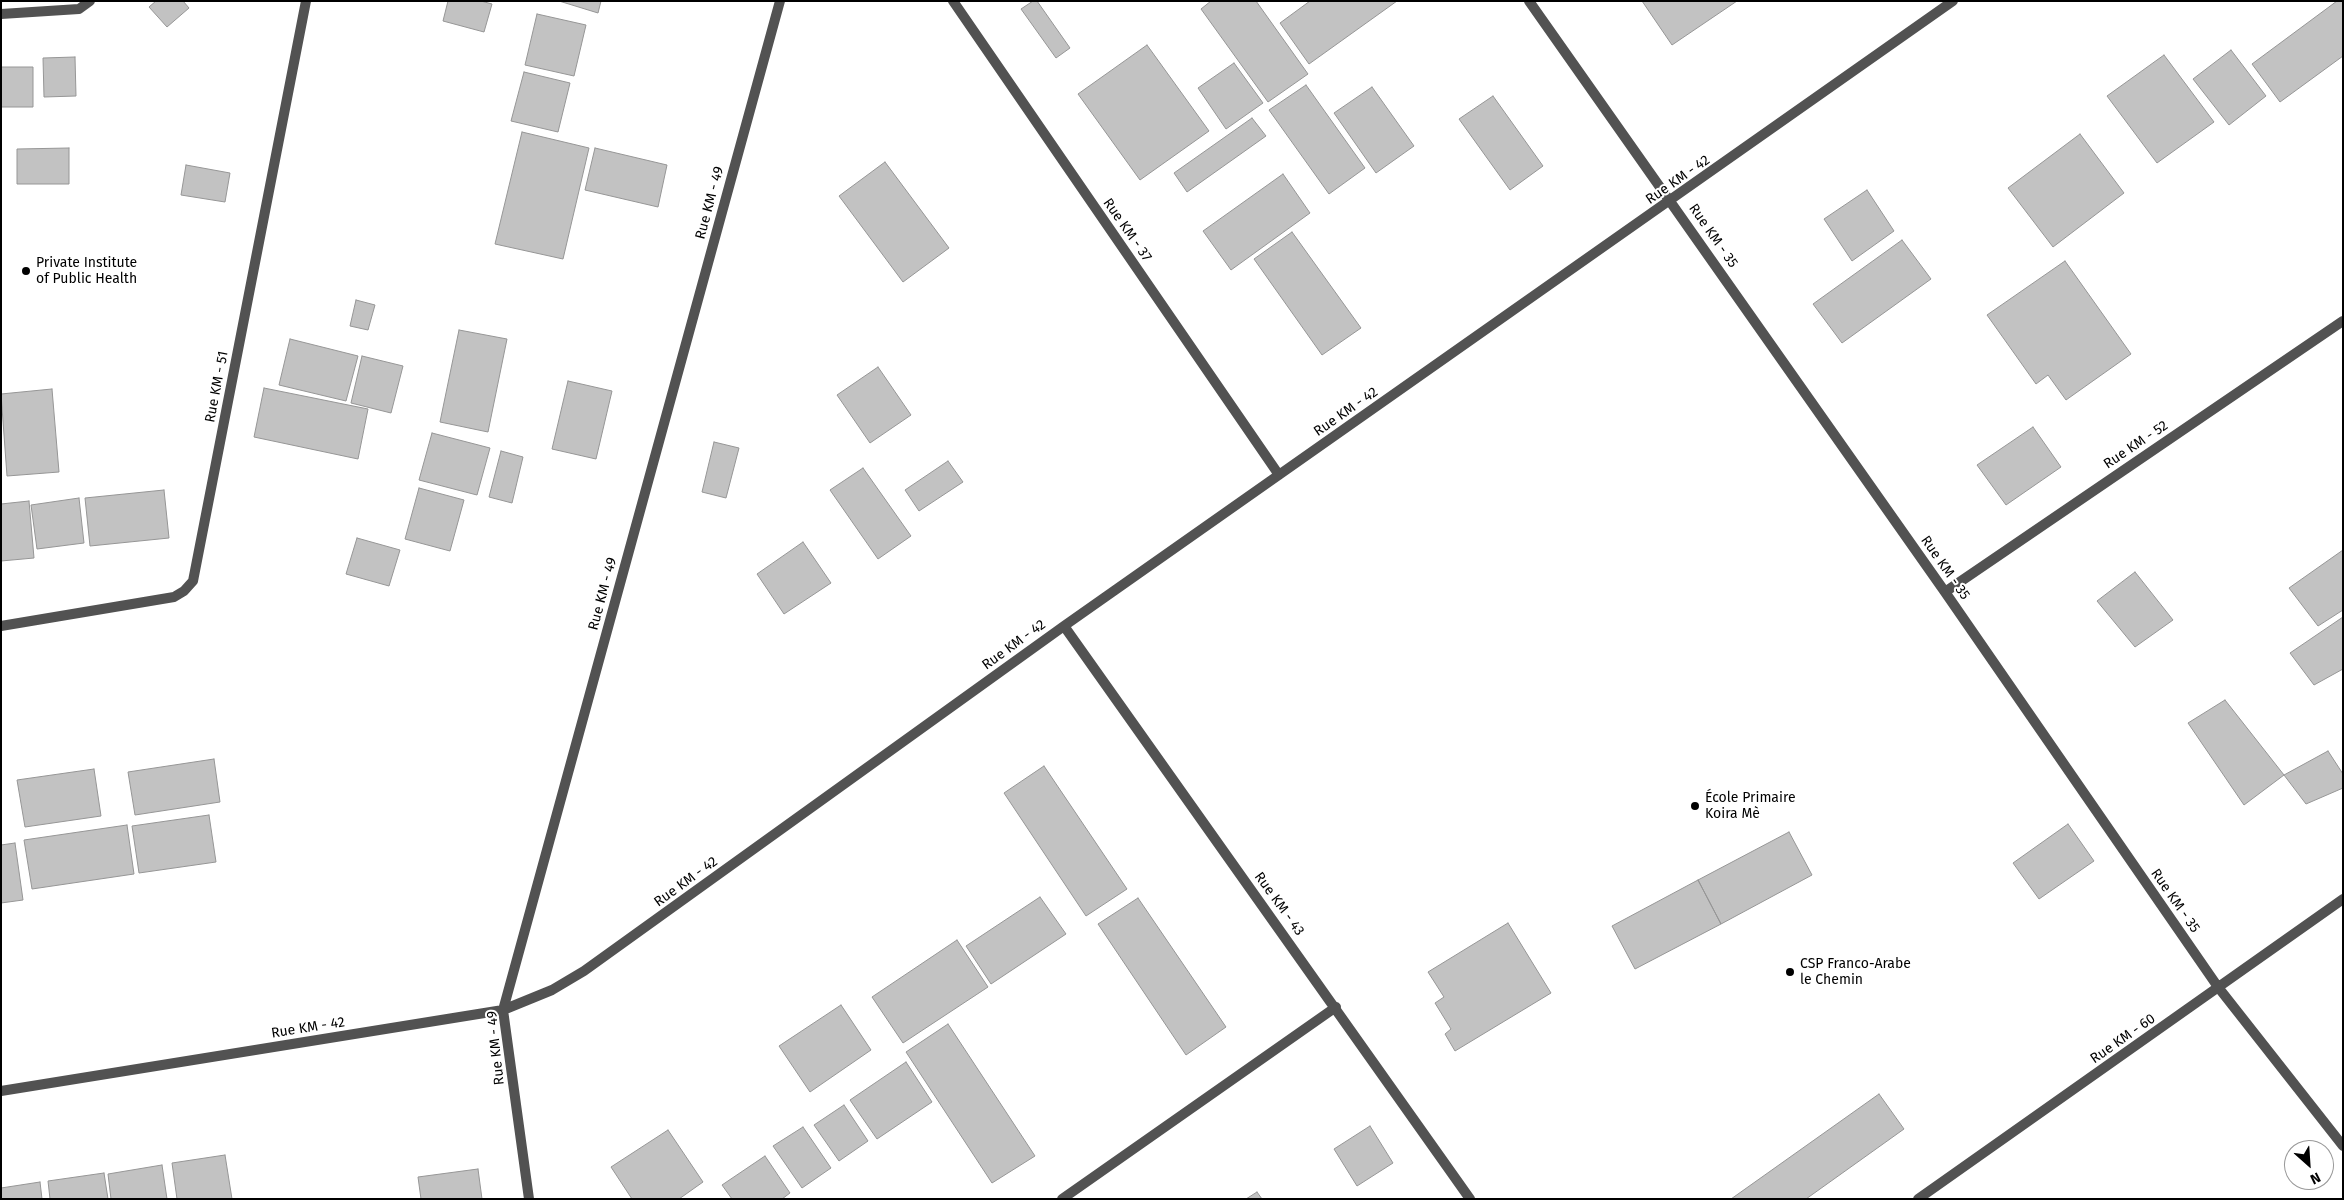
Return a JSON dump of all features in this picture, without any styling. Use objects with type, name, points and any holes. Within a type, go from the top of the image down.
[{"type":"street","points":[[1,14],[79,9],[90,1]]},
{"type":"street","name":"Rue KM - 51","points":[[1,626],[174,597],[193,581],[306,1]]},
{"type":"street","name":"Rue KM - 49","points":[[529,1199],[503,1010],[780,1]]},
{"type":"street","name":"Rue KM - 37","points":[[953,1],[1279,475]]},
{"type":"street","name":"Rue KM - 35","points":[[1529,1],[1672,201],[2218,987],[2343,1146]]},
{"type":"street","name":"Rue KM - 42","points":[[1,1091],[503,1010],[552,990],[584,971],[1064,626],[1672,201],[1953,1]]},
{"type":"street","name":"Rue KM - 52","points":[[1945,592],[2343,321]]},
{"type":"street","name":"Rue KM - 43","points":[[1064,626],[1336,1007],[1470,1199]]},
{"type":"street","name":"Rue KM - 60","points":[[1918,1199],[2343,900]]},
{"type":"street","points":[[1062,1199],[1336,1007]]},
{"type":"building","points":[[156,1],[183,1],[189,8],[167,27],[149,7]]},
{"type":"building","points":[[448,1],[481,1],[492,4],[484,32],[443,21]]},
{"type":"building","points":[[559,1],[601,1],[598,13]]},
{"type":"building","points":[[1033,1],[1037,1],[1070,48],[1056,58],[1021,9]]},
{"type":"building","points":[[1211,1],[1256,1],[1308,74],[1268,102],[1201,9]]},
{"type":"building","points":[[1310,1],[1397,1],[1309,64],[1280,23]]},
{"type":"building","points":[[1642,1],[1737,1],[1672,45]]},
{"type":"building","points":[[2337,1],[2343,1],[2343,56],[2280,102],[2252,64]]},
{"type":"building","points":[[537,14],[586,25],[574,76],[525,65]]},
{"type":"building","points":[[1147,45],[1209,131],[1140,180],[1078,94]]},
{"type":"building","points":[[2231,50],[2266,96],[2229,125],[2193,79]]},
{"type":"building","points":[[2164,55],[2214,122],[2157,163],[2107,96]]},
{"type":"building","points":[[75,57],[76,96],[44,97],[43,58]]},
{"type":"building","points":[[1234,63],[1263,103],[1226,129],[1198,88]]},
{"type":"building","points":[[1,67],[33,67],[33,107],[1,107]]},
{"type":"building","points":[[524,72],[570,83],[558,132],[511,121]]},
{"type":"building","points":[[1306,85],[1365,168],[1329,194],[1269,110]]},
{"type":"building","points":[[1372,87],[1414,146],[1376,173],[1334,113]]},
{"type":"building","points":[[1493,96],[1543,166],[1510,190],[1459,119]]},
{"type":"building","points":[[1252,118],[1266,136],[1187,192],[1174,173]]},
{"type":"building","points":[[522,132],[589,148],[563,259],[495,244]]},
{"type":"building","points":[[2080,134],[2124,193],[2053,247],[2008,188]]},
{"type":"building","points":[[69,148],[69,184],[17,184],[17,149]]},
{"type":"building","points":[[595,148],[667,165],[658,207],[585,190]]},
{"type":"building","points":[[885,162],[949,248],[903,282],[839,196]]},
{"type":"building","points":[[186,165],[230,173],[225,202],[181,195]]},
{"type":"building","points":[[1283,174],[1310,213],[1231,270],[1203,231]]},
{"type":"building","points":[[1867,190],[1894,231],[1852,261],[1824,219]]},
{"type":"building","points":[[1292,232],[1361,328],[1322,355],[1254,259]]},
{"type":"building","points":[[1902,240],[1931,279],[1842,343],[1813,304]]},
{"type":"building","points":[[2065,261],[2131,354],[2066,400],[2048,375],[2036,384],[1987,315]]},
{"type":"building","points":[[356,300],[375,305],[368,330],[350,326]]},
{"type":"building","points":[[459,330],[507,339],[488,432],[440,422]]},
{"type":"building","points":[[290,339],[358,356],[346,401],[279,385]]},
{"type":"building","points":[[362,356],[403,366],[391,413],[351,403]]},
{"type":"building","points":[[878,367],[911,415],[870,443],[837,395]]},
{"type":"building","points":[[568,381],[612,391],[596,459],[552,449]]},
{"type":"building","points":[[264,388],[368,409],[358,459],[254,437]]},
{"type":"building","points":[[52,389],[59,472],[7,476],[1,394]]},
{"type":"building","points":[[2033,427],[2061,467],[2006,505],[1977,465]]},
{"type":"building","points":[[432,433],[490,448],[477,495],[419,480]]},
{"type":"building","points":[[714,442],[739,448],[726,498],[702,492]]},
{"type":"building","points":[[501,451],[523,457],[512,503],[489,497]]},
{"type":"building","points":[[948,461],[963,482],[919,511],[905,490]]},
{"type":"building","points":[[863,468],[911,536],[878,559],[830,490]]},
{"type":"building","points":[[419,488],[464,500],[450,551],[405,539]]},
{"type":"building","points":[[164,490],[169,538],[90,546],[85,498]]},
{"type":"building","points":[[79,498],[84,543],[37,549],[31,505]]},
{"type":"building","points":[[29,501],[34,558],[1,561],[1,504]]},
{"type":"building","points":[[357,538],[400,550],[389,586],[346,574]]},
{"type":"building","points":[[803,542],[831,583],[784,614],[757,574]]},
{"type":"building","points":[[2343,550],[2343,610],[2318,626],[2289,588]]},
{"type":"building","points":[[2135,572],[2173,620],[2135,647],[2097,601]]},
{"type":"building","points":[[2343,617],[2343,669],[2314,685],[2290,653]]},
{"type":"building","points":[[2225,700],[2284,775],[2244,805],[2188,723]]},
{"type":"building","points":[[2328,751],[2343,774],[2343,788],[2306,804],[2284,775]]},
{"type":"building","points":[[214,759],[220,802],[135,815],[128,772]]},
{"type":"building","points":[[1044,766],[1127,889],[1086,916],[1004,793]]},
{"type":"building","points":[[94,769],[101,816],[25,827],[17,780]]},
{"type":"building","points":[[209,815],[216,862],[139,873],[132,826]]},
{"type":"building","points":[[2068,824],[2094,861],[2039,899],[2013,863]]},
{"type":"building","points":[[127,825],[134,874],[32,889],[24,840]]},
{"type":"building","points":[[1789,832],[1812,875],[1721,924],[1698,880]]},
{"type":"building","points":[[15,843],[23,900],[1,903],[1,845]]},
{"type":"building","points":[[1698,880],[1721,924],[1635,969],[1612,926]]},
{"type":"building","points":[[1040,897],[1066,934],[991,984],[966,946]]},
{"type":"building","points":[[1138,898],[1226,1027],[1186,1055],[1098,924]]},
{"type":"building","points":[[1508,923],[1551,993],[1455,1051],[1445,1034],[1451,1029],[1435,1003],[1444,997],[1428,972]]},
{"type":"building","points":[[957,940],[988,987],[903,1043],[872,997]]},
{"type":"building","points":[[841,1005],[871,1050],[810,1092],[779,1046]]},
{"type":"building","points":[[948,1024],[1035,1156],[992,1183],[906,1052]]},
{"type":"building","points":[[906,1062],[932,1102],[877,1139],[850,1100]]},
{"type":"building","points":[[1879,1094],[1904,1129],[1806,1199],[1731,1199]]},
{"type":"building","points":[[844,1105],[868,1141],[839,1161],[814,1125]]},
{"type":"building","points":[[1370,1126],[1393,1163],[1357,1186],[1334,1149]]},
{"type":"building","points":[[803,1127],[831,1168],[802,1188],[773,1146]]},
{"type":"building","points":[[668,1130],[703,1182],[679,1199],[632,1199],[611,1167]]},
{"type":"building","points":[[225,1155],[232,1199],[177,1199],[172,1163]]},
{"type":"building","points":[[765,1156],[790,1193],[782,1199],[732,1199],[722,1185]]},
{"type":"building","points":[[162,1165],[167,1199],[111,1199],[108,1174]]},
{"type":"building","points":[[478,1169],[482,1199],[421,1199],[418,1177]]},
{"type":"building","points":[[104,1173],[108,1199],[50,1199],[48,1181]]},
{"type":"building","points":[[40,1182],[42,1199],[1,1199],[1,1188]]},
{"type":"building","points":[[1257,1192],[1262,1199],[1246,1199]]},
{"type":"place","name":"Private Institute of Public Health","points":[[26,271]]},
{"type":"place","name":"École Primaire Koira Mè","points":[[1695,806]]},
{"type":"place","name":"CSP Franco-Arabe le Chemin","points":[[1790,972]]}]
